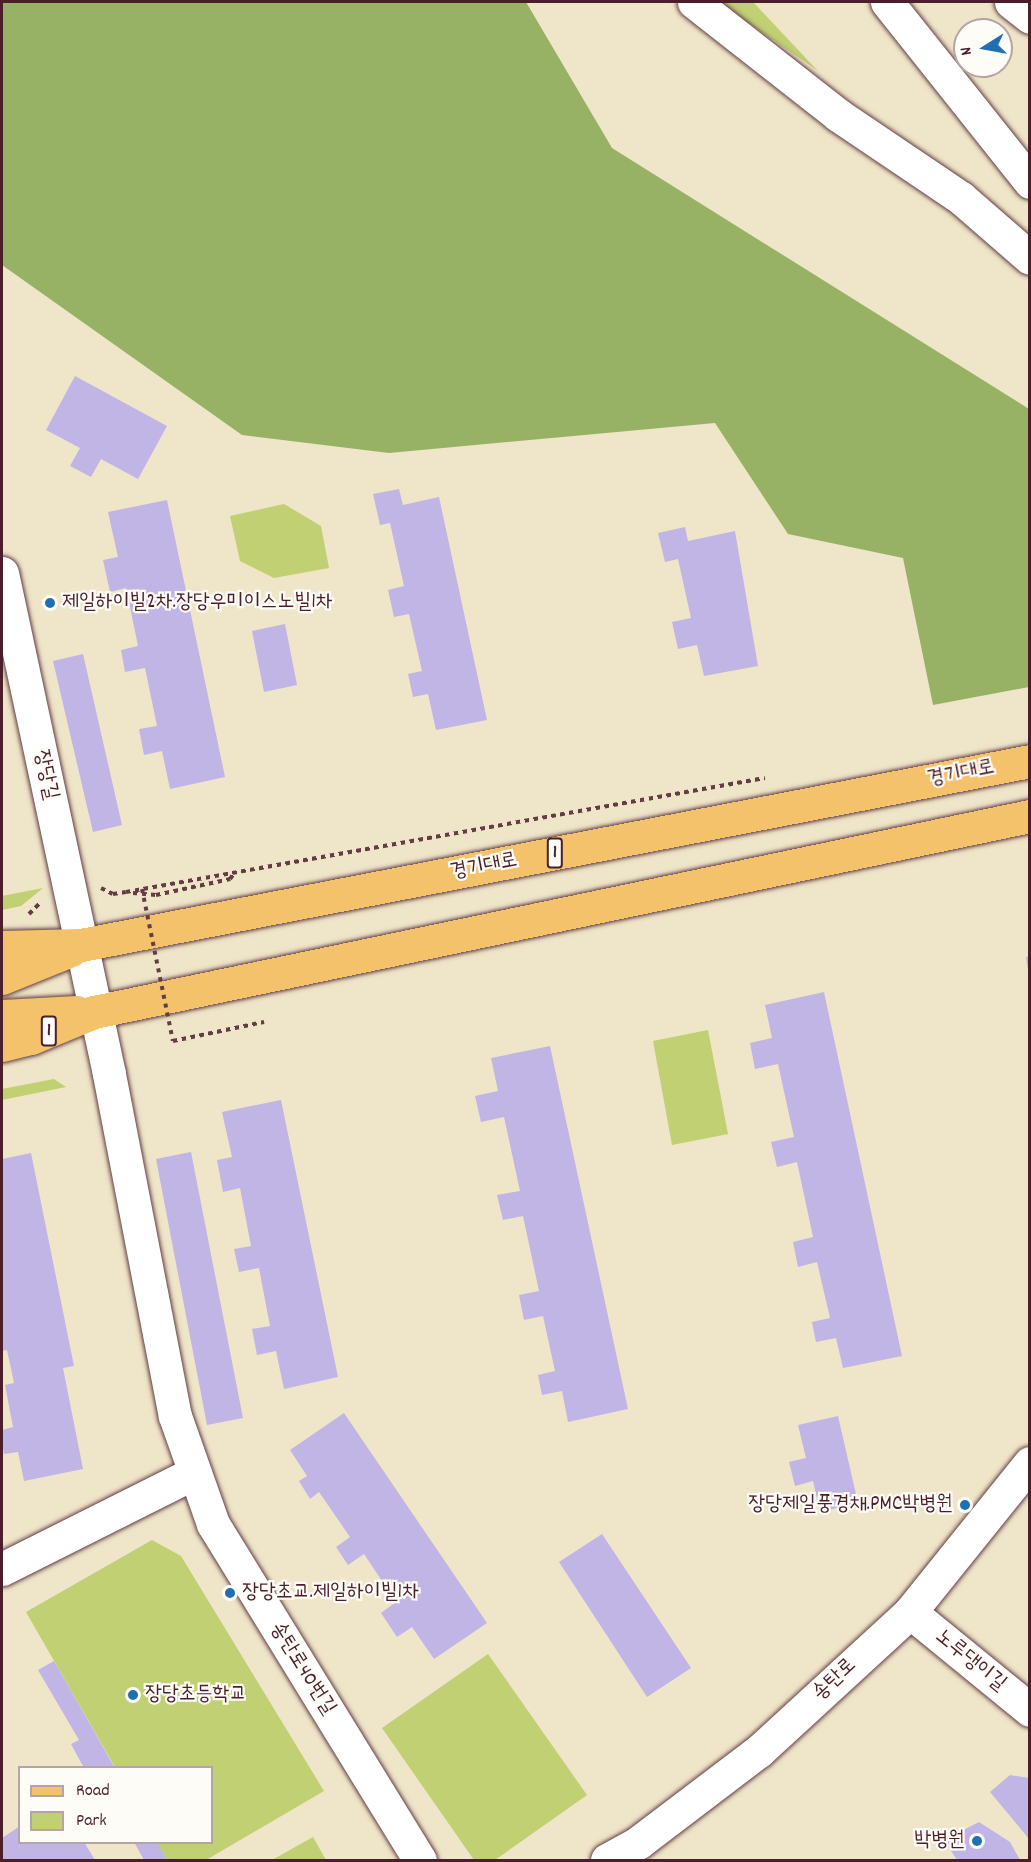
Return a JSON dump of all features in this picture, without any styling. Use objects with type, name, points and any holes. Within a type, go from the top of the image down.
[{"type":"main road","name":"경기대로","points":[[2,947],[81,945],[1029,761]]},
{"type":"main road","name":"1","points":[[2,1045],[31,1038],[94,1012],[1029,816]]},
{"type":"main road","name":"경기대로","points":[[2,978],[81,945]]},
{"type":"main road","name":"1","points":[[2,1016],[23,1012],[94,1012]]},
{"type":"street","points":[[694,2],[838,115],[961,198],[1029,258]]},
{"type":"street","points":[[887,2],[1029,182]]},
{"type":"street","points":[[1011,2],[1029,17]]},
{"type":"street","name":"장당길","points":[[2,573],[94,1012]]},
{"type":"street","name":"송탄로40번길","points":[[94,1012],[110,1074],[175,1416],[213,1524],[420,1860]]},
{"type":"street","name":"송탄로","points":[[607,1860],[639,1842],[759,1751],[910,1612],[1029,1463]]},
{"type":"street","points":[[2,1569],[194,1473]]},
{"type":"street","name":"노루댕이길","points":[[910,1612],[1029,1710]]},
{"type":"path","points":[[264,1022],[173,1041],[142,889],[772,777]]},
{"type":"path","points":[[126,892],[156,895],[230,879],[235,871]]},
{"type":"path","points":[[19,916],[28,915],[43,901]]},
{"type":"green space","points":[[2,2],[526,2],[612,148],[1029,409],[1029,687],[933,705],[903,558],[788,534],[715,423],[389,453],[242,435],[2,265]]},
{"type":"green space","points":[[718,2],[753,2],[818,71]]},
{"type":"green space","points":[[284,504],[321,526],[329,568],[274,578],[240,561],[230,516]]},
{"type":"green space","points":[[43,888],[21,906],[2,910],[2,896]]},
{"type":"green space","points":[[708,1030],[728,1134],[672,1145],[653,1041]]},
{"type":"green space","points":[[54,1079],[66,1087],[2,1100],[2,1089]]},
{"type":"green space","name":"장당초등학교","points":[[152,1540],[181,1556],[324,1791],[206,1860],[167,1860],[158,1844],[213,1844],[213,1766],[114,1766],[26,1612]]},
{"type":"green space","points":[[488,1654],[587,1795],[495,1860],[474,1860],[382,1728]]},
{"type":"green space","points":[[313,1837],[326,1860],[272,1860]]},
{"type":"building","points":[[75,376],[167,426],[138,479],[101,459],[91,477],[70,466],[80,448],[46,430]]},
{"type":"building","points":[[399,489],[403,505],[439,497],[487,720],[436,730],[428,694],[413,697],[408,674],[422,671],[409,614],[394,617],[388,590],[404,586],[390,523],[380,525],[373,494]]},
{"type":"building","points":[[167,500],[225,777],[170,789],[162,751],[144,755],[139,729],[157,726],[145,668],[125,672],[121,650],[138,646],[126,588],[110,592],[103,560],[118,557],[108,512]]},
{"type":"building","points":[[685,527],[688,541],[735,531],[758,666],[704,676],[697,645],[678,649],[672,622],[691,618],[678,559],[665,562],[658,533]]},
{"type":"building","points":[[285,624],[297,685],[264,692],[252,631]]},
{"type":"building","points":[[83,654],[122,825],[93,832],[53,661]]},
{"type":"building","points":[[1030,956],[1030,970],[1028,970],[1026,957]]},
{"type":"building","points":[[824,992],[902,1356],[843,1368],[836,1338],[816,1342],[812,1322],[830,1318],[817,1262],[798,1267],[793,1242],[813,1237],[797,1162],[777,1167],[771,1142],[794,1137],[778,1064],[755,1069],[750,1043],[772,1038],[765,1005]]},
{"type":"building","points":[[550,1046],[628,1409],[568,1422],[562,1391],[542,1395],[538,1375],[555,1371],[543,1316],[524,1320],[519,1295],[539,1291],[523,1216],[503,1220],[497,1195],[520,1191],[504,1117],[481,1122],[475,1096],[498,1091],[491,1058]]},
{"type":"building","points":[[281,1100],[338,1377],[284,1389],[276,1351],[257,1355],[252,1329],[270,1326],[259,1268],[239,1272],[234,1249],[251,1246],[240,1188],[223,1192],[217,1160],[232,1157],[222,1112]]},
{"type":"building","points":[[191,1152],[243,1418],[207,1425],[156,1159]]},
{"type":"building","points":[[31,1153],[74,1366],[63,1368],[83,1469],[24,1481],[18,1452],[4,1454],[2,1443],[2,1430],[13,1427],[5,1385],[14,1383],[7,1350],[2,1351],[2,1159]]},
{"type":"building","points":[[344,1413],[487,1623],[434,1659],[412,1627],[397,1637],[381,1613],[396,1602],[364,1554],[348,1565],[336,1547],[350,1537],[319,1492],[310,1499],[299,1481],[307,1476],[290,1450]]},
{"type":"building","points":[[838,1416],[858,1503],[820,1512],[813,1481],[795,1486],[789,1462],[806,1458],[798,1425]]},
{"type":"building","points":[[602,1534],[691,1668],[647,1697],[559,1562]]},
{"type":"building","points":[[54,1661],[114,1766],[83,1766],[71,1744],[79,1740],[38,1670]]},
{"type":"building","points":[[1010,1775],[1030,1778],[1030,1840],[990,1792]]},
{"type":"building","name":"박병원","points":[[979,1822],[1010,1842],[1020,1860],[957,1860],[944,1840]]},
{"type":"building","points":[[18,1827],[18,1844],[85,1844],[95,1860],[2,1860],[2,1838]]},
{"type":"building","points":[[135,1844],[158,1844],[167,1860],[144,1860]]},
{"type":"place","name":"제일하이빌2차.장당우미이스노빌1차","points":[[50,603]]},
{"type":"place","name":"장당제일풍경채.PMC박병원","points":[[965,1505]]},
{"type":"place","name":"장당초교.제일하이빌1차","points":[[230,1593]]},
{"type":"place","name":"장당초등학교","points":[[133,1695]]},
{"type":"place","name":"박병원","points":[[977,1841]]}]
